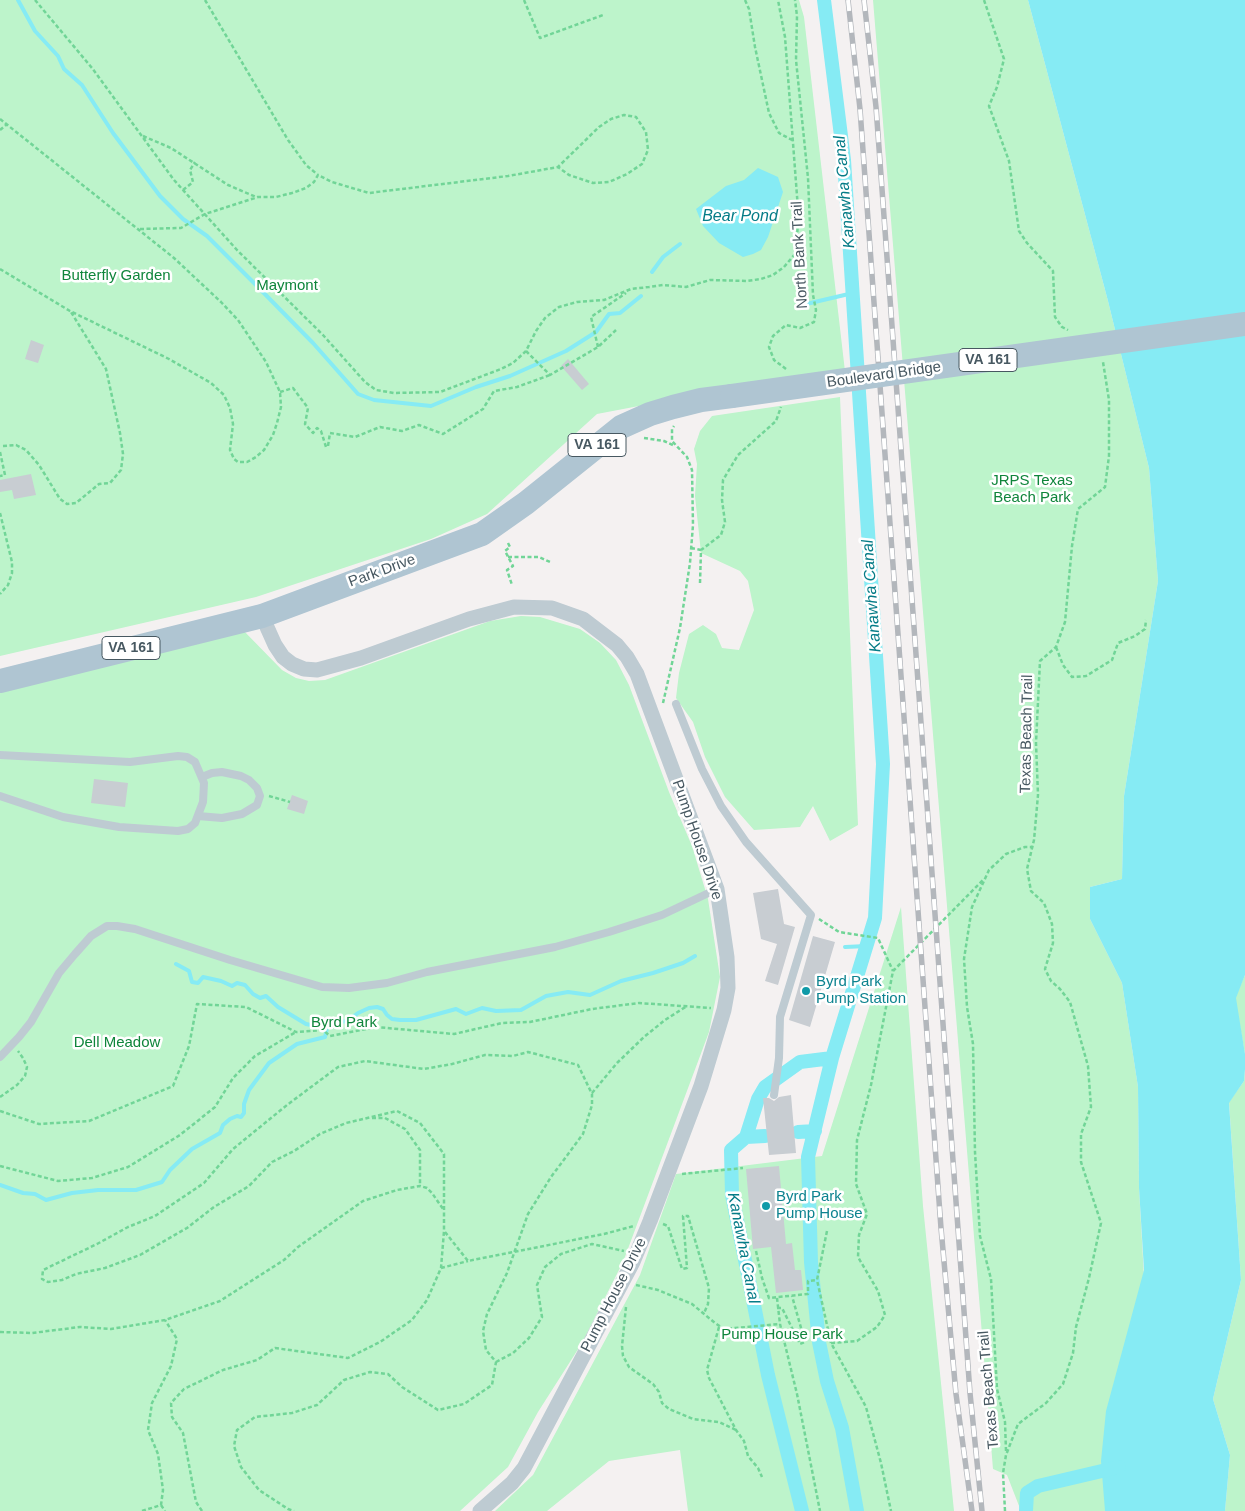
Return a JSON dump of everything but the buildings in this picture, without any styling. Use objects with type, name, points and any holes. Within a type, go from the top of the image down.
[{"type":"main road","name":"Boulevard Bridge","points":[[732,396],[1245,324]]},
{"type":"main road","name":"Park Drive","points":[[0,681],[262,616],[482,534],[526,503],[621,428],[650,414],[701,400],[732,396]]},
{"type":"street","name":"Pump House Drive","points":[[262,616],[275,645],[283,657],[292,664],[304,669],[317,670],[361,658],[492,612],[514,607],[552,608],[583,619],[617,645],[637,674],[717,889],[727,957],[728,988],[724,1010],[701,1086],[650,1221],[626,1283],[524,1468],[512,1483],[480,1511]]},
{"type":"lane","points":[[676,704],[702,769],[721,806],[746,842],[811,915],[780,1017],[780,1058],[774,1095]]},
{"type":"lane","points":[[0,755],[130,762],[178,756],[195,762],[204,783],[203,802],[195,823],[188,828],[178,831],[119,827],[62,816],[0,796]]},
{"type":"lane","points":[[198,816],[222,818],[242,814],[257,804],[260,796],[257,788],[249,780],[232,773],[212,773],[202,777]]},
{"type":"lane","points":[[0,1057],[31,1022],[59,973],[92,936],[107,926],[135,929],[322,987],[349,988],[387,983],[427,972],[555,946],[609,932],[662,914],[717,889]]},
{"type":"path","points":[[35,0],[92,68],[183,190],[237,250],[323,335],[365,382],[376,390],[394,393],[440,392],[514,363],[526,351],[545,318],[559,307],[577,302],[604,300],[631,290],[663,285],[686,287],[710,280],[746,281],[773,275],[784,267],[795,254],[798,236],[798,209],[785,37],[778,0]]},
{"type":"path","points":[[205,0],[288,140],[306,165],[318,175],[332,182],[369,193],[508,176],[558,166],[599,127],[612,119],[624,115],[636,117],[646,132],[648,150],[642,164],[627,174],[609,182],[593,183],[568,175],[558,166]]},
{"type":"path","points":[[524,0],[540,38],[603,15]]},
{"type":"path","points":[[745,0],[749,9],[769,113],[779,132],[792,140]]},
{"type":"path","name":"North Bank Trail","points":[[790,372],[774,360],[769,347],[773,336],[786,325],[800,328],[814,322],[816,310],[812,295],[808,178],[796,60],[797,16],[795,0]]},
{"type":"path","points":[[984,0],[1004,59],[997,87],[989,106],[1010,161],[1019,231],[1027,243],[1053,271],[1055,317],[1062,327],[1075,334]]},
{"type":"path","points":[[0,119],[138,229],[198,280],[238,320],[266,362],[280,392],[281,407],[273,435],[264,450],[247,462],[238,462],[234,459],[230,452],[233,424],[230,408],[224,395],[211,383],[70,311],[0,269]]},
{"type":"path","points":[[0,130],[6,125]]},
{"type":"path","points":[[141,136],[171,148],[228,185],[258,197]]},
{"type":"path","points":[[183,190],[193,182],[190,170],[195,162]]},
{"type":"path","points":[[138,229],[182,228],[205,214],[258,197],[276,197],[306,188],[314,182],[318,175]]},
{"type":"path","points":[[598,347],[591,317],[631,290]]},
{"type":"path","points":[[3,446],[16,445],[26,450],[39,465],[60,499],[67,504],[76,503],[99,484],[110,483],[121,470],[123,454],[120,433],[106,369],[70,311]]},
{"type":"path","points":[[280,392],[293,388],[308,408],[306,424],[313,433],[317,428],[322,431],[326,447],[328,446],[330,433],[356,437],[380,427],[402,431],[419,425],[443,434],[483,409],[494,391],[517,387],[550,375],[598,347],[616,330]]},
{"type":"path","points":[[526,351],[550,375]]},
{"type":"path","name":"Texas Beach Trail","points":[[1006,1455],[1018,1424],[1046,1403],[1063,1384],[1090,1278],[1101,1223],[1081,1162],[1081,1134],[1091,1107],[1088,1066],[1070,1002],[1051,981],[1045,970],[1053,942],[1052,924],[1044,903],[1031,890],[1027,869],[1033,847],[1038,795],[1036,744],[1040,661],[1056,647],[1065,622],[1072,546],[1078,509],[1105,487],[1109,456],[1109,400],[1103,363],[1100,356]]},
{"type":"path","points":[[691,548],[701,550],[721,535],[725,522],[722,500],[723,480],[738,455],[776,421],[783,398]]},
{"type":"path","points":[[657,729],[680,628],[693,525],[692,470],[687,457],[672,441],[672,429],[676,424]]},
{"type":"path","points":[[642,438],[664,441],[678,448]]},
{"type":"path","points":[[0,452],[5,475],[0,476]]},
{"type":"path","points":[[0,513],[12,568],[8,585],[0,594]]},
{"type":"path","points":[[508,543],[510,547],[505,551],[513,566],[506,570],[512,585]]},
{"type":"path","points":[[700,583],[701,550]]},
{"type":"path","points":[[508,556],[539,557],[550,562]]},
{"type":"path","points":[[1056,647],[1063,665],[1072,677],[1086,676],[1112,660],[1118,643],[1135,636],[1145,629],[1146,620]]},
{"type":"path","points":[[258,792],[290,802]]},
{"type":"path","name":"Texas Beach Trail","points":[[1006,1455],[1005,1422],[997,1389],[991,1279],[980,1236],[975,1152],[973,1044],[967,1007],[964,959],[972,908],[989,870],[1006,854],[1025,847],[1033,847]]},
{"type":"path","points":[[831,1343],[857,1341],[877,1327],[885,1315],[878,1291],[858,1257],[859,1235],[867,1214],[856,1184],[857,1140],[893,971],[985,878]]},
{"type":"path","points":[[811,915],[839,932],[878,938],[893,971]]},
{"type":"path","points":[[0,1166],[58,1181],[92,1178],[128,1167],[180,1135],[194,1124],[215,1107],[233,1078],[255,1056],[296,1032],[323,1030],[330,1036],[376,1027],[454,1034],[502,1023],[530,1022],[592,1009],[639,1002],[724,1010]]},
{"type":"path","points":[[0,1111],[39,1124],[89,1120],[173,1086],[190,1046],[197,1004],[246,1007],[296,1032]]},
{"type":"path","points":[[592,1094],[617,1063],[644,1037],[665,1020],[688,1006]]},
{"type":"path","points":[[202,1511],[196,1502],[183,1433],[172,1417],[171,1404],[184,1389],[223,1370],[257,1360],[275,1348],[348,1358],[380,1342],[412,1320],[427,1300],[441,1268],[444,1231],[444,1154],[420,1123],[396,1111],[346,1123],[320,1134],[294,1151],[272,1162],[249,1186],[214,1207],[187,1228],[140,1255],[105,1268],[76,1274],[62,1280],[48,1282],[42,1279],[43,1270],[128,1227],[155,1216],[204,1183],[233,1149],[338,1067],[365,1061],[424,1069],[485,1055],[513,1056],[528,1052],[578,1065],[592,1094],[592,1105],[583,1134],[551,1177],[528,1214],[482,1330],[486,1350],[496,1362],[492,1385],[464,1404],[438,1410],[402,1387],[388,1374],[370,1372],[344,1380],[317,1405],[292,1413],[255,1417],[237,1430],[234,1446],[241,1467],[259,1490],[294,1511]]},
{"type":"path","points":[[0,1097],[17,1085],[25,1076],[27,1067],[23,1058]]},
{"type":"path","points":[[364,1118],[386,1118],[405,1129],[420,1150],[420,1186]]},
{"type":"path","points":[[682,1174],[743,1168]]},
{"type":"path","points":[[0,1332],[32,1333],[80,1327],[111,1329],[165,1320],[220,1302],[284,1260],[298,1247],[363,1201],[397,1190],[420,1186],[427,1188],[432,1193],[444,1210]]},
{"type":"path","points":[[441,1268],[515,1250],[604,1234],[650,1221],[668,1226],[682,1269],[687,1268],[683,1216],[688,1216],[709,1288],[708,1304],[704,1313]]},
{"type":"path","points":[[444,1231],[468,1261]]},
{"type":"path","points":[[827,1231],[816,1280],[831,1343],[866,1407],[891,1511]]},
{"type":"path","points":[[496,1362],[513,1353],[529,1338],[542,1317],[537,1285],[545,1267],[560,1254],[592,1244],[624,1252],[637,1252]]},
{"type":"path","points":[[756,1251],[769,1298],[808,1294],[808,1280],[816,1280]]},
{"type":"path","points":[[736,1430],[719,1422],[693,1418],[669,1409],[662,1403],[659,1392],[654,1384],[629,1367],[623,1356],[622,1346],[626,1283],[666,1294],[692,1304],[724,1329],[780,1324]]},
{"type":"path","points":[[777,1308],[782,1308],[800,1344],[805,1342],[792,1296]]},
{"type":"path","points":[[777,1298],[780,1324],[797,1394],[820,1511]]},
{"type":"path","points":[[165,1320],[177,1339],[171,1366],[152,1403],[148,1430],[158,1454],[163,1490],[161,1504],[165,1511]]},
{"type":"path","points":[[720,1327],[707,1370],[708,1378],[744,1441],[748,1456],[758,1468],[762,1477]]},
{"type":"path","points":[[1005,1511],[1003,1473],[1006,1455]]},
{"type":"path","points":[[142,1511],[161,1504]]},
{"type":"green space","name":"Maymont","points":[[0,0],[799,0],[804,17],[846,380],[707,393],[597,414],[487,514],[431,539],[256,597],[0,656]]},
{"type":"green space","name":"JRPS Texas Beach Park","points":[[873,0],[1028,0],[1108,301],[1149,468],[1158,581],[1124,796],[1122,879],[1090,887],[1090,919],[1122,983],[1138,1087],[1139,1188],[1144,1277],[1108,1511],[1021,1511],[1007,1475],[993,1469]]},
{"type":"green space","points":[[840,397],[858,825],[830,841],[813,806],[800,827],[754,830],[725,797],[705,757],[693,722],[676,698],[679,673],[689,634],[703,625],[716,634],[722,648],[739,650],[754,610],[748,581],[740,571],[701,553],[695,496],[697,464],[694,449],[700,431],[712,416]]},
{"type":"green space","name":"Byrd Park","points":[[521,616],[540,617],[580,629],[600,643],[616,660],[629,685],[669,792],[692,846],[708,899],[720,977],[709,1032],[623,1262],[582,1343],[538,1412],[508,1467],[460,1511],[0,1511],[0,690],[242,629],[282,670],[296,678],[309,681],[325,680],[490,621]]},
{"type":"green space","name":"Pump House Park","points":[[901,907],[923,1206],[954,1511],[688,1511],[680,1450],[609,1461],[547,1511],[495,1511],[533,1475],[640,1275],[676,1174],[822,1156]]},
{"type":"green space","points":[[1245,975],[1245,1054],[1235,998]]},
{"type":"green space","points":[[1245,1069],[1245,1511],[1225,1511],[1230,1455],[1213,1399],[1241,1280],[1229,1102],[1244,1081]]},
{"type":"water","points":[[1028,0],[1245,0],[1245,975],[1236,998],[1245,1054],[1245,1069],[1244,1081],[1229,1103],[1241,1280],[1213,1399],[1230,1455],[1225,1511],[1105,1511],[1101,1461],[1106,1411],[1144,1270],[1139,1188],[1138,1087],[1122,983],[1090,919],[1090,887],[1122,879],[1124,796],[1158,581],[1149,468],[1108,301]]},
{"type":"water","name":"Bear Pond","points":[[758,168],[778,177],[783,192],[768,237],[761,250],[743,257],[719,243],[703,226],[696,209],[726,186],[744,180]]},
{"type":"waterway","points":[[18,0],[35,31],[58,56],[64,69],[82,85],[113,133],[160,196],[183,219],[207,236],[313,343],[358,394],[374,400],[431,406],[476,387],[510,376],[566,351],[596,332],[609,314],[620,313],[641,296]]},
{"type":"waterway","name":"Kanawha Canal","points":[[802,1511],[768,1375],[732,1195],[731,1150],[746,1137],[758,1099],[765,1087],[800,1062],[832,1058],[875,918],[883,764],[844,160],[824,0]]},
{"type":"waterway","points":[[652,272],[663,257],[680,244]]},
{"type":"waterway","points":[[802,305],[853,293]]},
{"type":"waterway","points":[[845,947],[867,946]]},
{"type":"waterway","points":[[0,1185],[23,1193],[35,1194],[46,1200],[72,1193],[98,1190],[136,1190],[162,1182],[170,1170],[192,1149],[220,1133],[223,1125],[230,1119],[237,1116],[241,1117],[244,1113],[244,1104],[249,1090],[269,1063],[297,1044],[325,1037],[328,1024],[347,1021],[369,1008],[377,1007],[383,1009],[392,1019],[400,1020],[416,1020],[456,1009],[466,1014],[482,1008],[496,1011],[521,1010],[546,996],[568,992],[590,995],[621,981],[683,963],[695,956]]},
{"type":"waterway","points":[[176,964],[189,971],[192,982],[198,983],[203,977],[221,981],[232,986],[237,983],[245,985],[253,994],[260,998],[266,996],[278,1007],[306,1024],[316,1026],[323,1023],[328,1024]]},
{"type":"waterway","points":[[832,1058],[808,1157],[811,1262],[819,1342],[827,1381],[842,1428],[857,1511]]},
{"type":"waterway","name":"Kanawha Canal","points":[[798,1132],[815,1131]]},
{"type":"waterway","name":"Kanawha Canal","points":[[746,1137],[765,1136]]},
{"type":"waterway","points":[[1026,1511],[1027,1493],[1038,1486],[1119,1467]]},
{"type":"railway","points":[[848,0],[860,109],[941,1228],[956,1394],[972,1511]]},
{"type":"railway","points":[[864,0],[876,107],[970,1393],[982,1511]]},
{"type":"place","name":"Byrd Park Pump Station","points":[[806,991]]},
{"type":"place","name":"Byrd Park Pump House","points":[[766,1206]]},
{"type":"park label","name":"Butterfly Garden","points":[[116,276]]},
{"type":"park label","name":"Dell Meadow","points":[[117,1043]]}]
